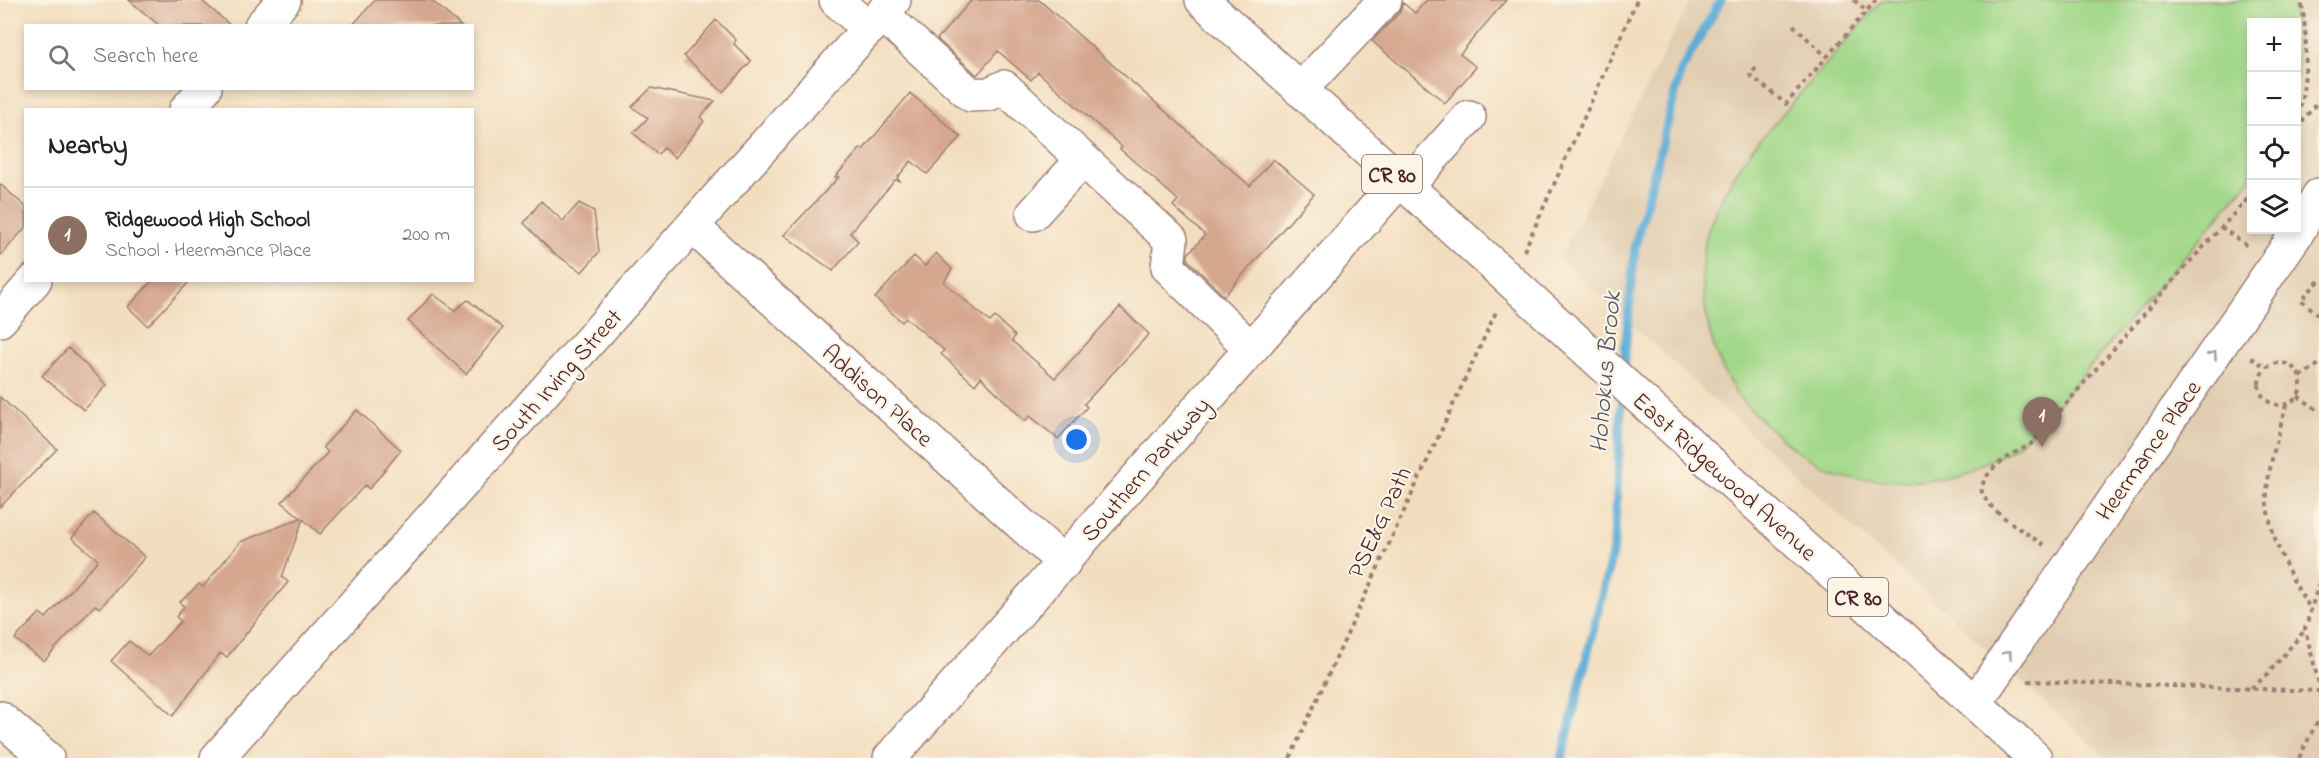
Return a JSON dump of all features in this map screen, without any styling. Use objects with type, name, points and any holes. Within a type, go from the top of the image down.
[{"type":"street","points":[[263,24],[284,0]]},
{"type":"street","points":[[836,0],[881,14],[971,95],[989,94],[1004,87],[1171,240],[1168,267],[1250,348]]},
{"type":"street","name":"East Ridgewood Avenue","points":[[1202,0],[2035,758]]},
{"type":"street","points":[[1300,90],[1385,0]]},
{"type":"street","name":"South Irving Street","points":[[217,758],[881,14]]},
{"type":"street","points":[[188,108],[203,90]]},
{"type":"street","name":"Southern Parkway","points":[[890,758],[1250,348],[1403,184],[1469,117]]},
{"type":"street","points":[[1033,214],[1083,159]]},
{"type":"street","name":"Heermance Place","points":[[1975,703],[2297,233],[2319,195]]},
{"type":"street","name":"Addison Place","points":[[693,227],[1064,562]]},
{"type":"street","points":[[0,320],[33,282]]},
{"type":"street","points":[[0,718],[46,758]]},
{"type":"path","points":[[1527,245],[1637,0]]},
{"type":"path","points":[[1854,0],[1866,11]]},
{"type":"path","points":[[1756,68],[1749,75],[1786,104],[1876,0]]},
{"type":"path","points":[[2296,126],[2306,79],[2306,24],[2301,0]]},
{"type":"path","points":[[1793,25],[1827,57]]},
{"type":"path","points":[[2297,126],[2319,100]]},
{"type":"path","points":[[2046,546],[1996,512],[1985,499],[1981,487],[1997,465],[2031,444],[2247,199]]},
{"type":"path","points":[[2221,227],[2240,241]]},
{"type":"path","points":[[2319,281],[2301,300],[2319,315]]},
{"type":"path","name":"PSE&G Path","points":[[1290,758],[1501,301]]},
{"type":"path","points":[[2245,354],[2266,367]]},
{"type":"path","points":[[2286,405],[2271,404],[2260,394],[2259,379],[2266,367],[2285,363],[2292,366],[2300,377],[2298,396],[2286,405],[2271,470],[2267,503],[2271,524],[2293,583],[2311,609]]},
{"type":"path","points":[[2300,377],[2319,364]]},
{"type":"path","points":[[2298,396],[2319,411]]},
{"type":"path","points":[[2251,689],[2266,676],[2305,629],[2319,583]]},
{"type":"path","points":[[2305,629],[2319,684]]},
{"type":"path","points":[[2021,684],[2028,681],[2319,691]]},
{"type":"path","points":[[2299,758],[2319,718]]},
{"type":"shaded area","points":[[1691,0],[2319,0],[2319,758],[2106,758],[1559,259]]},
{"type":"green space","points":[[1882,0],[2292,0],[2295,18],[2247,18],[2247,184],[2038,427],[1998,457],[1943,476],[1889,481],[1861,477],[1833,469],[1797,451],[1780,438],[1743,402],[1728,380],[1717,357],[1707,319],[1702,262],[1712,218],[1751,150]]},
{"type":"building","points":[[129,0],[201,0],[229,24],[158,24]]},
{"type":"building","points":[[375,0],[431,0],[459,24],[354,24]]},
{"type":"building","points":[[972,0],[1039,0],[1250,186],[1273,159],[1314,194],[1224,296],[1188,260],[1188,254],[1205,235],[1173,206],[1178,200],[1120,149],[1122,147],[1038,72],[1031,80],[998,51],[977,75],[937,39]]},
{"type":"building","points":[[1427,0],[1506,0],[1460,54],[1476,67],[1445,103],[1372,41],[1399,13],[1403,3],[1415,13]]},
{"type":"building","points":[[716,20],[736,40],[734,44],[751,61],[723,92],[684,56]]},
{"type":"building","points":[[651,88],[715,101],[700,117],[704,121],[675,158],[664,148],[658,154],[633,133],[648,118],[632,107]]},
{"type":"building","points":[[910,93],[961,137],[927,174],[911,161],[897,178],[900,181],[895,180],[850,233],[858,241],[833,271],[784,235],[839,177],[835,177],[861,148],[863,150]]},
{"type":"building","points":[[0,184],[24,205],[24,229],[0,256]]},
{"type":"building","points":[[541,201],[563,221],[579,203],[594,211],[599,252],[582,272],[552,252],[524,223]]},
{"type":"building","points":[[936,253],[952,269],[944,282],[990,322],[995,317],[1015,336],[1012,341],[1055,378],[1120,307],[1149,334],[1084,404],[1087,407],[1058,439],[1030,416],[1025,421],[981,377],[975,385],[941,354],[944,350],[906,318],[902,322],[875,298],[914,256],[925,266]]},
{"type":"building","points":[[151,282],[189,282],[148,326],[128,307]]},
{"type":"building","points":[[433,294],[455,310],[468,300],[503,328],[466,374],[408,321]]},
{"type":"building","points":[[68,348],[107,385],[84,410],[42,376]]},
{"type":"building","points":[[0,397],[57,449],[0,507]]},
{"type":"building","points":[[357,410],[401,450],[369,489],[365,485],[320,534],[303,519],[282,577],[288,582],[227,657],[220,653],[173,716],[111,661],[129,641],[148,656],[181,621],[176,617],[184,607],[180,602],[199,584],[203,587],[240,542],[301,518],[282,502],[328,452],[323,447]]},
{"type":"building","points":[[94,513],[145,557],[100,608],[95,605],[44,661],[15,639],[40,613],[46,618],[98,560],[72,538]]},
{"type":"waterway","name":"Hohokus Brook","points":[[1623,374],[1635,246],[1681,71],[1721,0]]},
{"type":"waterway","name":"Hohokus Brook","points":[[1562,758],[1614,546],[1622,393]]},
{"type":"place","name":"Ridgewood High School","points":[[2042,447]]}]
